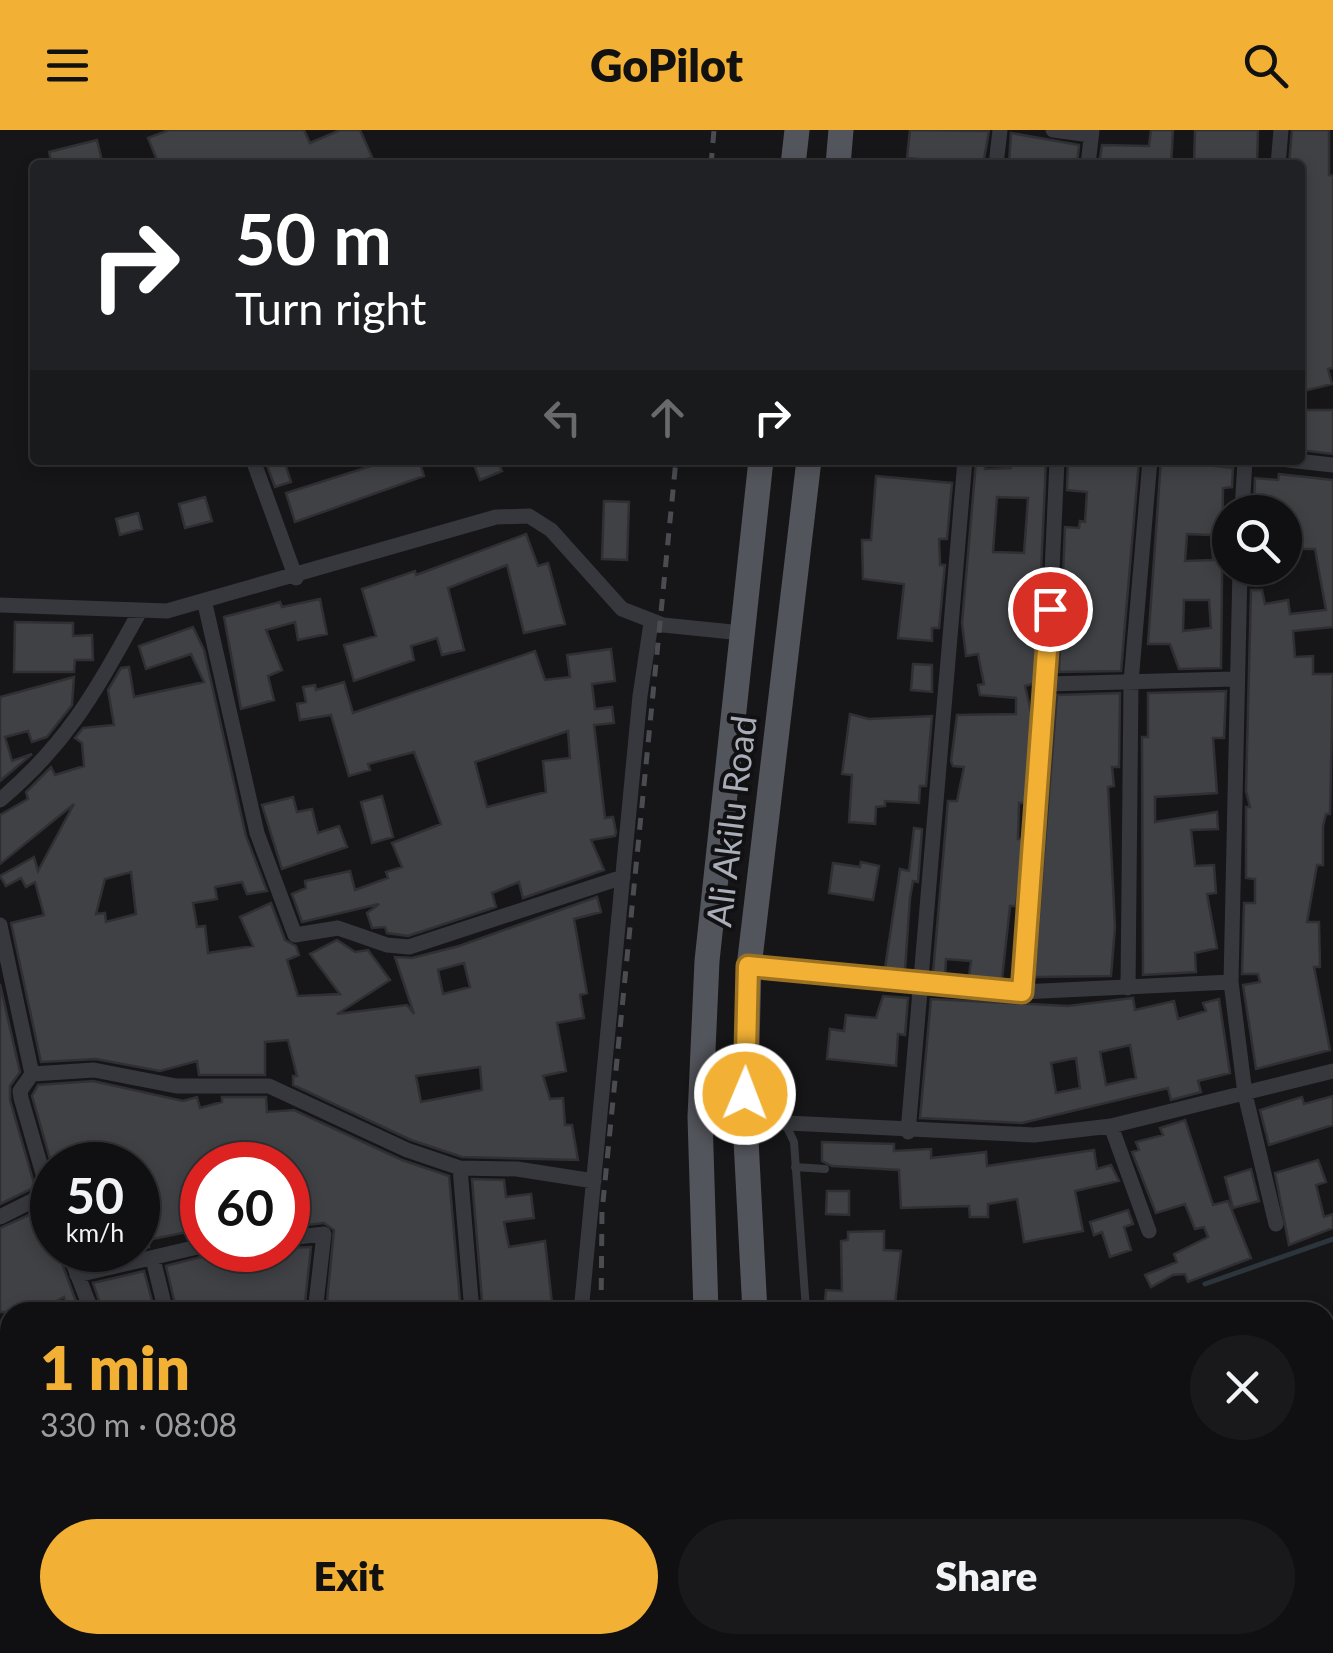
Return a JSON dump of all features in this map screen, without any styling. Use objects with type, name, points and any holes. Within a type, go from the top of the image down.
[{"type":"main road","points":[[793,160],[796,130]]},
{"type":"main road","points":[[838,160],[841,130]]},
{"type":"main road","name":"Ali Akilu Road","points":[[706,1302],[700,1117],[707,961],[759,465]]},
{"type":"main road","name":"Ali Akilu Road","points":[[754,1302],[745,1121],[748,966],[808,465]]},
{"type":"street","points":[[997,160],[1000,130]]},
{"type":"street","points":[[1054,130],[1092,132],[1089,160]]},
{"type":"street","points":[[1278,160],[1281,130]]},
{"type":"street","points":[[1305,462],[1333,465]]},
{"type":"street","points":[[255,465],[296,578]]},
{"type":"street","points":[[908,1132],[965,465]]},
{"type":"street","points":[[1022,992],[1047,684],[1057,465]]},
{"type":"street","points":[[1128,988],[1132,682],[1150,465]]},
{"type":"street","points":[[1243,495],[1245,465]]},
{"type":"street","points":[[0,605],[139,613],[206,604],[496,517],[529,516],[551,530],[602,592],[622,609],[651,622],[742,633]]},
{"type":"street","points":[[1239,585],[1234,679],[1231,982],[1245,1094],[1276,1224]]},
{"type":"street","points":[[206,604],[257,833],[295,935],[338,928],[387,945],[409,946],[623,877]]},
{"type":"street","points":[[0,800],[28,777],[81,717],[139,613]]},
{"type":"street","points":[[582,1302],[651,622]]},
{"type":"street","points":[[1047,684],[1234,679]]},
{"type":"street","points":[[0,925],[32,1074],[20,1090],[20,1098],[33,1142]]},
{"type":"street","points":[[748,966],[1022,992],[1231,982]]},
{"type":"street","points":[[32,1074],[94,1070],[176,1086],[268,1086],[460,1168],[517,1170],[594,1182]]},
{"type":"street","points":[[745,1121],[1034,1136],[1111,1126],[1333,1071]]},
{"type":"street","points":[[1111,1126],[1149,1231]]},
{"type":"street","points":[[460,1168],[471,1302]]},
{"type":"street","points":[[0,1217],[30,1206]]},
{"type":"street","points":[[310,1236],[324,1234],[316,1302]]},
{"type":"street","points":[[76,1272],[88,1302]]},
{"type":"street","points":[[77,1275],[91,1272]]},
{"type":"street","points":[[156,1272],[164,1302]]},
{"type":"lane","points":[[785,1122],[793,1134],[805,1302]]},
{"type":"lane","points":[[794,1167],[825,1168]]},
{"type":"building","points":[[169,130],[304,130],[310,143],[340,130],[360,130],[372,157],[157,160],[148,138]]},
{"type":"building","points":[[910,130],[989,131],[984,160],[907,158]]},
{"type":"building","points":[[1151,130],[1173,130],[1171,160],[1100,160],[1102,145],[1149,146]]},
{"type":"building","points":[[1195,130],[1258,130],[1257,160],[1194,160]]},
{"type":"building","points":[[1292,130],[1329,130],[1329,175],[1333,176],[1333,368],[1328,369],[1332,384],[1305,391],[1305,160],[1289,160]]},
{"type":"building","points":[[1011,133],[1079,145],[1078,160],[1009,160]]},
{"type":"building","points":[[97,140],[102,160],[51,160],[49,152]]},
{"type":"building","points":[[1305,410],[1333,410],[1333,454],[1305,451]]},
{"type":"building","points":[[267,465],[286,465],[291,482],[275,487]]},
{"type":"building","points":[[374,465],[421,465],[424,476],[295,522],[286,493]]},
{"type":"building","points":[[474,465],[499,465],[502,471],[480,480]]},
{"type":"building","points":[[976,465],[985,465],[985,469],[1046,465],[1036,683],[1025,686],[1033,720],[1026,803],[1019,803],[1018,839],[1023,839],[1016,906],[1010,906],[1002,979],[969,976],[971,961],[946,959],[945,974],[933,973],[948,801],[957,801],[964,767],[953,766],[951,761],[957,715],[1016,714],[1016,698],[980,695],[978,685],[984,684],[978,654],[966,656],[962,623]],"holes":[[[997,497],[1028,498],[1024,553],[993,552]]]},
{"type":"building","points":[[1068,465],[1139,465],[1121,671],[1059,672],[1065,527],[1079,528],[1080,521],[1085,522],[1087,492],[1067,490]]},
{"type":"building","points":[[1161,465],[1233,468],[1232,487],[1223,488],[1223,495],[1212,495],[1212,548],[1211,535],[1187,534],[1185,561],[1212,560],[1212,585],[1222,585],[1221,668],[1179,669],[1170,644],[1148,644]],"holes":[[[1184,600],[1209,600],[1211,628],[1183,631]]]},
{"type":"building","points":[[1279,474],[1333,480],[1333,627],[1293,631],[1295,657],[1313,656],[1313,674],[1333,674],[1330,814],[1326,814],[1323,826],[1323,865],[1317,865],[1307,922],[1319,922],[1320,967],[1314,967],[1330,1050],[1256,1069],[1243,985],[1260,982],[1258,974],[1242,974],[1244,903],[1255,903],[1255,879],[1246,878],[1251,590],[1262,590],[1265,604],[1288,600],[1290,614],[1326,610],[1315,549],[1302,549],[1302,495],[1254,495],[1255,478],[1278,480]]},
{"type":"building","points":[[876,476],[952,483],[947,539],[939,539],[940,565],[945,565],[939,628],[932,628],[932,641],[898,638],[904,584],[863,579],[862,540],[871,540]]},
{"type":"building","points":[[205,497],[212,521],[185,528],[179,504]]},
{"type":"building","points":[[604,501],[629,502],[627,560],[602,559]]},
{"type":"building","points":[[138,513],[142,529],[120,535],[116,519]]},
{"type":"building","points":[[526,534],[538,566],[548,563],[565,624],[524,633],[507,565],[448,588],[464,650],[442,655],[437,638],[411,646],[414,660],[354,681],[344,645],[376,636],[362,589],[415,571],[416,575]]},
{"type":"building","points":[[320,599],[327,634],[298,640],[295,622],[266,630],[282,670],[268,676],[274,700],[241,709],[224,617],[280,602],[282,607]]},
{"type":"building","points":[[15,622],[73,623],[73,636],[92,635],[93,660],[75,660],[74,672],[14,672]]},
{"type":"building","points":[[193,627],[204,650],[246,836],[267,891],[247,894],[242,882],[215,887],[217,899],[193,903],[197,927],[205,926],[208,953],[253,946],[240,917],[271,903],[285,940],[296,946],[299,955],[287,960],[298,996],[340,994],[310,954],[337,940],[355,952],[368,950],[390,980],[337,1014],[407,1005],[414,1014],[395,957],[412,958],[459,946],[597,897],[601,912],[574,919],[587,993],[580,995],[584,1018],[557,1023],[566,1071],[543,1076],[550,1099],[563,1098],[565,1125],[572,1125],[578,1160],[462,1157],[411,1140],[293,1085],[293,1076],[297,1076],[288,1040],[265,1042],[265,1075],[199,1075],[197,1061],[160,1071],[96,1059],[41,1062],[11,923],[44,915],[35,882],[26,887],[21,878],[6,886],[0,876],[34,857],[38,871],[74,804],[0,864],[0,815],[28,799],[26,792],[51,767],[55,775],[84,766],[82,743],[75,738],[83,728],[114,725],[108,690],[121,668],[129,667],[134,697],[204,682],[191,654],[146,669],[139,646]],"holes":[[[131,872],[136,914],[106,922],[105,913],[96,914],[105,879]],[[464,963],[470,987],[443,994],[438,970]],[[480,1067],[482,1090],[421,1102],[416,1076]]]},
{"type":"building","points":[[611,649],[615,681],[592,684],[595,709],[612,707],[614,723],[594,725],[605,818],[613,817],[616,832],[615,836],[591,840],[604,870],[523,898],[519,882],[492,893],[496,907],[408,936],[387,933],[385,927],[372,928],[367,913],[379,904],[302,922],[292,894],[306,888],[305,881],[350,871],[355,890],[388,878],[386,872],[402,867],[392,843],[441,824],[414,752],[368,764],[370,770],[349,776],[331,715],[300,720],[297,704],[306,702],[303,687],[315,685],[316,690],[344,682],[353,713],[535,651],[545,680],[570,677],[567,655]],"holes":[[[568,731],[570,758],[543,761],[546,792],[487,807],[475,762]]]},
{"type":"building","points":[[913,664],[932,665],[932,692],[911,690]]},
{"type":"building","points":[[74,677],[72,705],[47,737],[32,742],[28,731],[5,737],[12,761],[32,754],[0,781],[0,697]]},
{"type":"building","points":[[1226,691],[1224,738],[1213,738],[1217,793],[1155,797],[1155,822],[1217,812],[1218,829],[1191,830],[1195,866],[1214,865],[1216,893],[1207,894],[1217,948],[1195,953],[1196,972],[1143,975],[1142,737],[1148,737],[1148,693]]},
{"type":"building","points":[[1120,693],[1119,767],[1112,767],[1114,786],[1108,787],[1115,927],[1111,976],[1034,977],[1057,695]]},
{"type":"building","points":[[850,714],[869,719],[932,716],[926,786],[920,786],[919,803],[885,801],[885,806],[876,807],[875,824],[849,822],[852,775],[842,774]]},
{"type":"building","points":[[382,796],[393,837],[372,843],[361,802]]},
{"type":"building","points":[[293,797],[297,812],[312,809],[318,833],[339,826],[347,847],[282,869],[262,805]]},
{"type":"building","points":[[914,828],[922,829],[918,882],[913,881],[910,898],[905,970],[885,968],[900,869],[909,871]]},
{"type":"building","points":[[861,862],[879,866],[873,900],[829,893],[833,863],[860,867]]},
{"type":"building","points":[[0,984],[20,1072],[10,1086],[10,1100],[30,1170],[30,1189],[0,1204]]},
{"type":"building","points":[[883,996],[908,998],[905,1035],[898,1034],[896,1066],[827,1059],[830,1029],[844,1031],[846,1015],[876,1018]]},
{"type":"building","points":[[1133,998],[1135,1010],[1174,1001],[1178,1019],[1206,1011],[1203,1003],[1219,999],[1230,1073],[1198,1081],[1201,1092],[1171,1100],[1168,1088],[1022,1123],[920,1118],[931,999],[1068,1006]],"holes":[[[1130,1045],[1136,1078],[1106,1085],[1100,1052]],[[1076,1058],[1080,1088],[1056,1093],[1051,1063]]]},
{"type":"building","points":[[93,1081],[183,1101],[197,1097],[200,1108],[222,1102],[222,1097],[266,1097],[267,1112],[294,1110],[402,1160],[449,1176],[460,1302],[327,1302],[334,1230],[324,1223],[310,1225],[310,1142],[180,1142],[180,1233],[160,1238],[160,1142],[45,1142],[32,1096],[38,1085]]},
{"type":"building","points":[[1333,1096],[1333,1125],[1269,1145],[1260,1110],[1302,1097],[1304,1104]]},
{"type":"building","points":[[1185,1120],[1213,1205],[1228,1201],[1251,1258],[1188,1282],[1185,1274],[1173,1275],[1151,1287],[1145,1275],[1177,1262],[1174,1254],[1208,1237],[1204,1227],[1195,1229],[1185,1204],[1156,1213],[1132,1152],[1139,1150],[1136,1142],[1163,1135],[1160,1128]]},
{"type":"building","points":[[822,1142],[894,1144],[894,1151],[931,1149],[931,1158],[986,1152],[987,1166],[1094,1150],[1097,1169],[1111,1165],[1119,1181],[1075,1191],[1083,1231],[1024,1242],[1017,1199],[988,1204],[988,1217],[970,1217],[969,1206],[901,1208],[899,1170],[832,1166],[822,1161]]},
{"type":"building","points":[[1318,1160],[1326,1182],[1316,1185],[1324,1217],[1333,1214],[1333,1228],[1289,1245],[1275,1173]]},
{"type":"building","points":[[1251,1169],[1259,1201],[1233,1208],[1225,1177]]},
{"type":"building","points":[[472,1179],[504,1180],[506,1197],[531,1194],[534,1218],[504,1222],[509,1247],[545,1241],[552,1302],[482,1302]]},
{"type":"building","points":[[827,1191],[849,1191],[849,1215],[826,1214]]},
{"type":"building","points":[[1128,1210],[1133,1224],[1124,1227],[1131,1250],[1110,1257],[1102,1232],[1094,1235],[1090,1222]]},
{"type":"building","points":[[30,1214],[30,1272],[65,1272],[76,1302],[65,1302],[64,1297],[55,1302],[0,1302],[0,1228]]},
{"type":"building","points":[[884,1231],[884,1250],[901,1251],[895,1302],[825,1302],[826,1290],[842,1291],[841,1241],[848,1240],[848,1232]]},
{"type":"building","points":[[180,1262],[180,1272],[308,1272],[305,1302],[175,1302],[166,1266]]},
{"type":"building","points":[[144,1272],[152,1302],[100,1302],[93,1283]]},
{"type":"waterway","points":[[1205,1284],[1333,1239]]},
{"type":"railway","points":[[711,160],[714,130]]},
{"type":"railway","points":[[601,1302],[602,1212],[676,465]]},
{"type":"route","points":[[745,1094],[748,966],[1022,992],[1050,609]]}]
